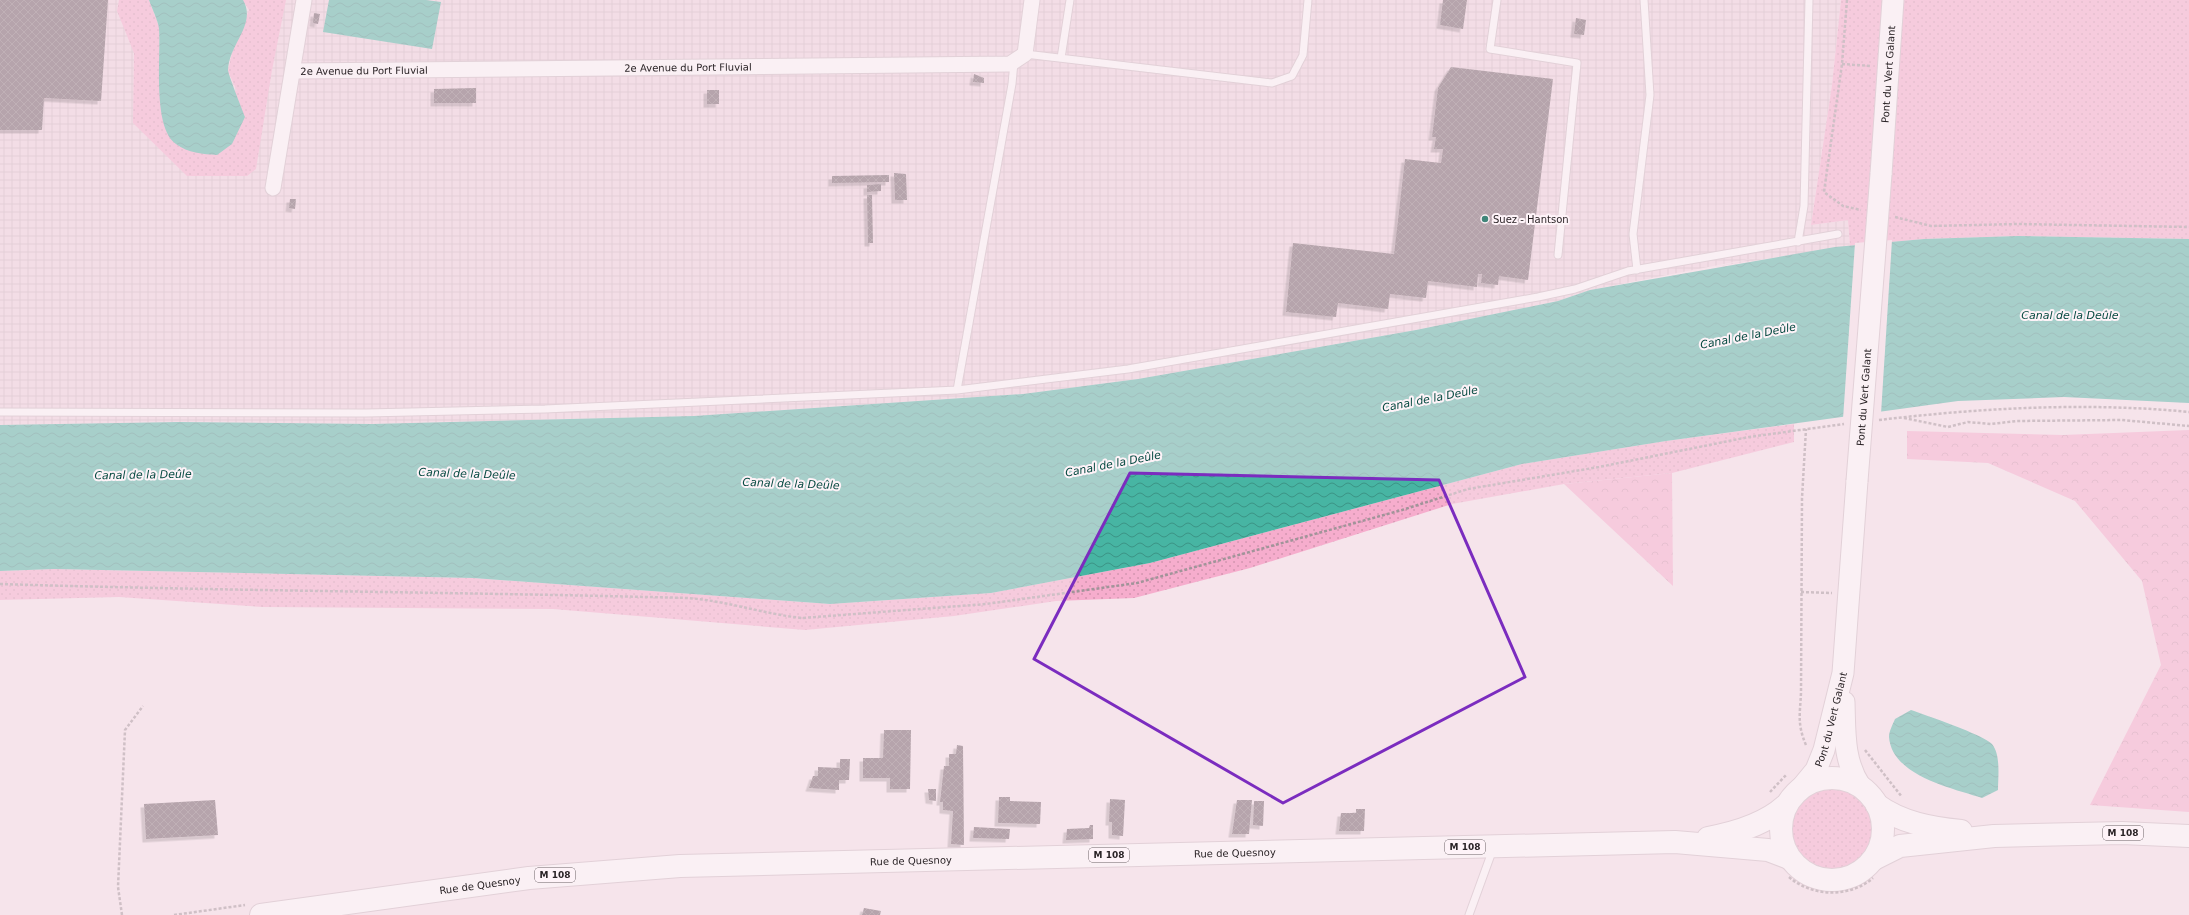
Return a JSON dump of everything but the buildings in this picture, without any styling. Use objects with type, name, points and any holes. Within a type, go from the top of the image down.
[{"type":"main road","name":"Pont du Vert Galant","points":[[1802,787],[1816,770],[1824,750],[1843,673],[1893,0]]},
{"type":"main road","points":[[1843,673],[1846,751],[1852,772],[1860,786]]},
{"type":"main road","points":[[1821,778],[1848,780],[1860,786],[1870,794],[1877,805],[1883,829],[1880,848],[1874,858],[1864,869],[1852,876],[1831,880],[1817,878],[1804,873],[1789,858],[1783,846],[1780,833],[1781,819],[1785,806],[1793,795],[1802,787],[1821,778]]},
{"type":"main road","name":"M 108","points":[[1877,805],[1901,819],[1922,825],[1994,836]]},
{"type":"main road","name":"M 108","points":[[1675,842],[1710,837],[1745,828],[1772,816],[1785,806]]},
{"type":"main road","name":"M 108","points":[[1874,858],[1892,848],[1906,845],[1994,836],[2142,833],[2189,836]]},
{"type":"main road","name":"M 108","points":[[1675,842],[1762,849],[1789,858]]},
{"type":"main road","name":"Rue de Quesnoy","points":[[261,915],[487,883],[651,867],[1675,842]]},
{"type":"street","points":[[273,188],[294,71],[304,0]]},
{"type":"street","points":[[1020,57],[1032,0]]},
{"type":"street","name":"2e Avenue du Port Fluvial","points":[[294,71],[1010,64],[1020,57]]},
{"type":"lane","points":[[1061,58],[1070,0]]},
{"type":"lane","points":[[957,390],[1012,84],[1020,57],[1061,58],[1272,83],[1292,76],[1303,55],[1308,0]]},
{"type":"lane","points":[[1497,0],[1490,49],[1577,63],[1558,255]]},
{"type":"lane","points":[[1637,270],[1633,234],[1650,96],[1644,0]]},
{"type":"lane","points":[[1798,242],[1804,206],[1809,0]]},
{"type":"lane","points":[[0,412],[366,413],[538,410],[957,390],[1128,369],[1203,357],[1538,297],[1575,289],[1637,270],[1838,234]]},
{"type":"lane","points":[[1468,915],[1493,847]]},
{"type":"path","points":[[1824,192],[1842,64],[1847,0]]},
{"type":"path","points":[[1842,64],[1877,67]]},
{"type":"path","points":[[1931,226],[2018,224],[2189,227]]},
{"type":"path","points":[[1872,421],[1951,412],[2121,408],[2189,412]]},
{"type":"path","points":[[1902,417],[1948,427],[1968,422],[1991,424],[2017,421],[2122,420],[2189,426]]},
{"type":"path","points":[[0,584],[124,589],[468,592],[688,598],[720,602],[781,616],[802,618],[986,604],[1159,578],[1402,510],[1468,489],[1600,467],[1749,437],[1850,423]]},
{"type":"path","points":[[1806,428],[1802,498],[1801,693],[1799,724],[1806,746]]},
{"type":"path","points":[[1801,592],[1838,594]]},
{"type":"path","points":[[122,915],[118,887],[125,730],[143,706]]},
{"type":"highlighted area","points":[[1130,473],[1439,480],[1525,677],[1283,803],[1034,659]]},
{"type":"shaded area","points":[[0,0],[1841,0],[1832,85],[1811,225],[1848,220],[1850,246],[1714,267],[1760,257],[1590,290],[1558,301],[1416,330],[1138,379],[1023,394],[694,416],[372,424],[179,422],[0,425]]},
{"type":"green space","points":[[119,0],[149,0],[159,27],[160,95],[237,91],[228,71],[232,53],[249,10],[243,0],[286,0],[272,70],[256,169],[247,176],[187,176],[133,123],[134,53],[117,11]]},
{"type":"green space","points":[[1841,0],[2189,0],[2189,239],[2018,236],[1924,239],[1850,246],[1848,220],[1811,225],[1832,85]]},
{"type":"green space","points":[[1794,424],[1794,442],[1672,473],[1564,484],[1452,504],[1250,568],[1134,598],[1056,601],[954,616],[805,630],[553,609],[263,607],[119,597],[0,600],[0,571],[54,569],[473,578],[830,604],[991,593],[1150,563],[1522,464],[1666,441]]},
{"type":"green space","points":[[2189,430],[2189,812],[2090,805],[2161,665],[2142,581],[2075,501],[1988,463],[1907,459],[1907,431],[2063,435]]},
{"type":"green space","points":[[1672,473],[1673,586],[1564,484]]},
{"type":"green space","points":[[1832,788],[1848,791],[1861,800],[1870,813],[1873,829],[1870,845],[1861,858],[1848,867],[1832,870],[1816,867],[1803,858],[1794,845],[1791,829],[1794,813],[1803,800],[1816,791]]},
{"type":"water","points":[[149,0],[243,0],[247,17],[245,26],[233,51],[228,70],[245,117],[232,144],[217,155],[191,151],[176,144],[168,136],[161,108],[159,91],[159,29]]},
{"type":"water","points":[[329,0],[426,0],[441,2],[432,49],[323,32]]},
{"type":"water","name":"Canal de la Deûle","points":[[2018,236],[2189,239],[2189,403],[2064,397],[1958,401],[1666,441],[1522,464],[1150,563],[991,593],[830,604],[473,578],[54,569],[0,571],[0,425],[179,422],[372,424],[694,416],[1023,394],[1138,379],[1416,330],[1558,301],[1590,290],[1835,247],[1924,239]]},
{"type":"water","points":[[1911,710],[1967,731],[1987,740],[1992,744],[1998,760],[1998,790],[1982,798],[1940,785],[1912,771],[1901,762],[1893,750],[1889,735],[1895,719]]},
{"type":"pier","points":[[1892,240],[1881,414],[1843,419],[1855,243]]},
{"type":"place","name":"Suez - Hantson","points":[[1485,219]]}]
